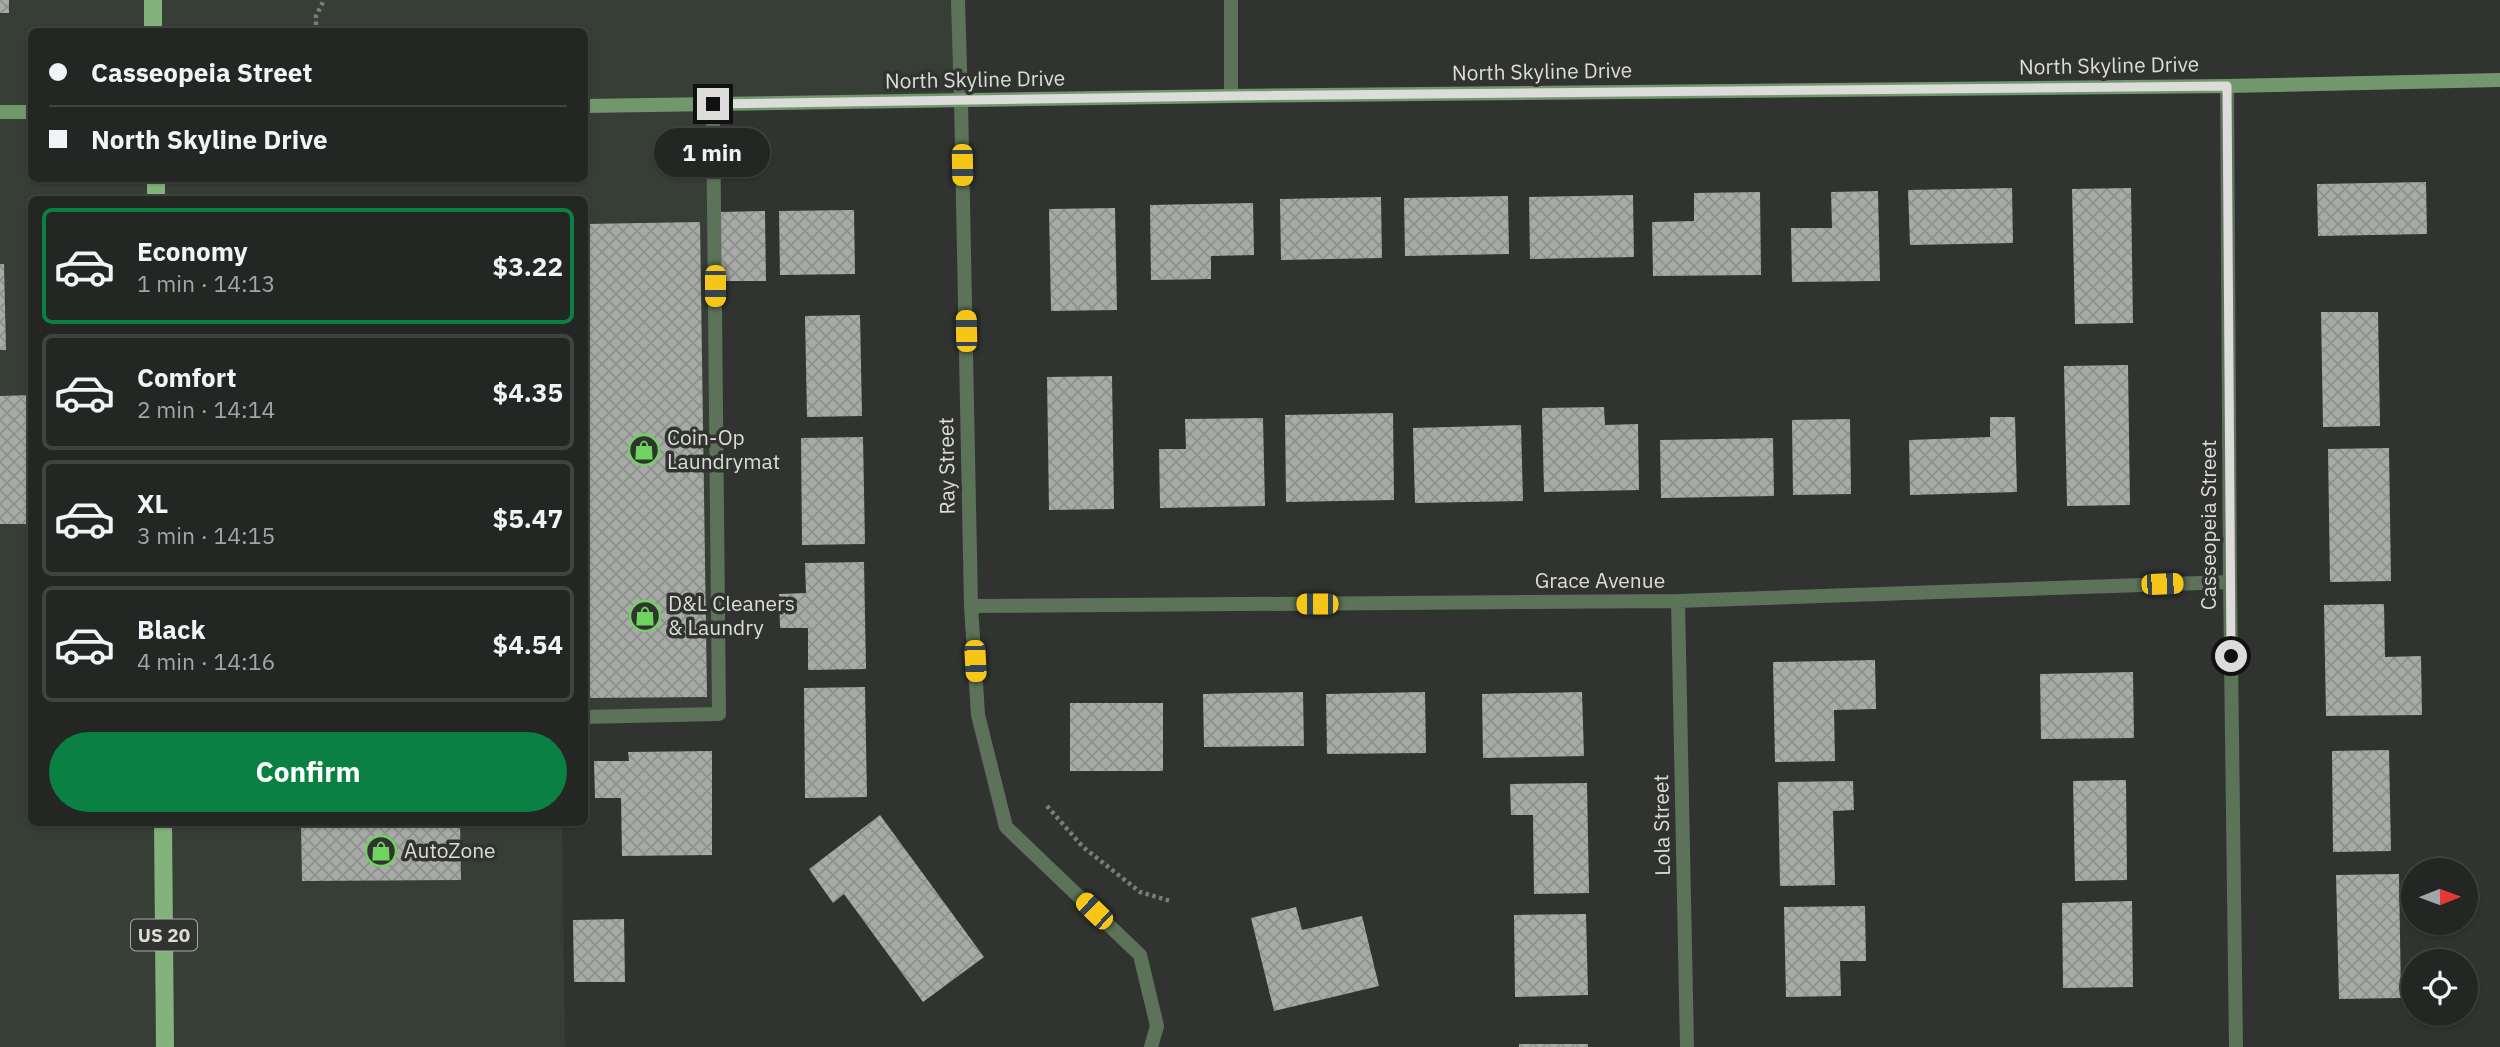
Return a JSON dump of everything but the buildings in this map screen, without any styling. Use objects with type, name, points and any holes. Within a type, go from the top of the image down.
[{"type":"main road","points":[[152,0],[153,28]]},
{"type":"main road","name":"North Skyline Drive","points":[[588,106],[1231,96],[2227,86],[2500,80]]},
{"type":"main road","points":[[0,112],[28,112]]},
{"type":"main road","name":"US 20","points":[[163,826],[166,1047]]},
{"type":"street","name":"Ray Street","points":[[958,0],[971,606],[978,715],[1006,827],[1140,955],[1157,1026],[1151,1047]]},
{"type":"street","points":[[1231,0],[1231,96]]},
{"type":"street","name":"Casseopeia Street","points":[[2227,86],[2236,1047]]},
{"type":"street","points":[[588,717],[719,714],[713,104]]},
{"type":"street","name":"Grace Avenue","points":[[971,606],[1678,601],[2230,582]]},
{"type":"street","name":"Lola Street","points":[[1678,601],[1687,1047]]},
{"type":"path","points":[[316,28],[316,16],[324,0]]},
{"type":"path","points":[[1047,806],[1083,847],[1140,892],[1170,901]]},
{"type":"shaded area","points":[[0,0],[958,0],[961,101],[714,104],[719,714],[588,717],[588,196],[28,196],[28,826],[562,826],[565,1047],[0,1047],[0,114],[28,113],[28,182],[588,182],[588,28],[28,28],[28,111],[0,111]]},
{"type":"place","name":"Coin-Op Laundrymat","points":[[644,450]]},
{"type":"place","name":"D&L Cleaners & Laundry","points":[[645,616]]},
{"type":"place","name":"AutoZone","points":[[381,851]]},
{"type":"route","points":[[713,104],[2227,86],[2231,656]]}]
